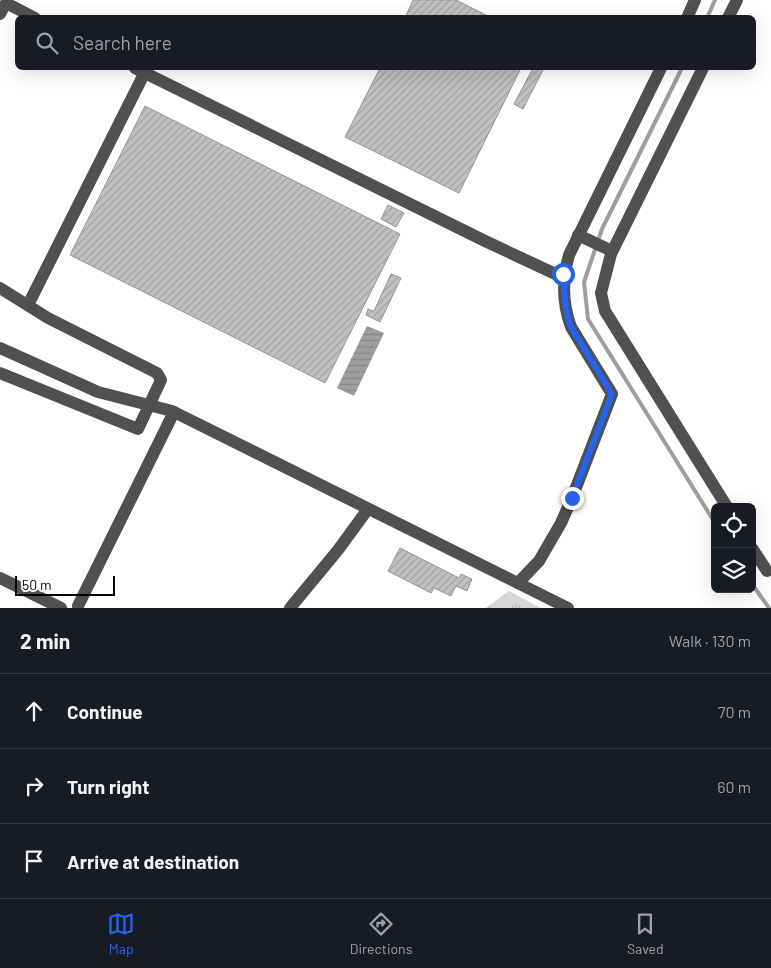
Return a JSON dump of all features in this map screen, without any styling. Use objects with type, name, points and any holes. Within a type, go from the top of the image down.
[{"type":"street","points":[[688,15],[695,0]]},
{"type":"street","points":[[730,15],[737,0]]},
{"type":"street","points":[[4,6],[27,15]]},
{"type":"street","points":[[28,305],[140,70],[485,241],[564,278]]},
{"type":"street","points":[[518,583],[540,561],[558,528],[572,498],[612,394],[571,327],[566,315],[564,278],[569,255],[584,237],[660,70]]},
{"type":"street","points":[[702,70],[608,249],[601,293],[604,311],[724,503]]},
{"type":"street","points":[[584,237],[608,249]]},
{"type":"street","points":[[0,288],[48,318],[157,373],[161,380],[138,429],[0,373]]},
{"type":"street","points":[[0,348],[98,392],[174,412],[568,608]]},
{"type":"street","points":[[79,607],[174,412]]},
{"type":"street","points":[[290,608],[338,550],[368,509]]},
{"type":"street","points":[[756,554],[767,571]]},
{"type":"street","points":[[0,578],[61,608]]},
{"type":"green space","points":[[509,591],[541,608],[486,608]]},
{"type":"shaded area","points":[[367,326],[384,333],[354,396],[337,388]]},
{"type":"building","points":[[413,0],[456,0],[486,15],[406,15]]},
{"type":"building","points":[[379,70],[520,70],[459,193],[345,137]]},
{"type":"building","points":[[532,70],[543,70],[523,109],[514,104]]},
{"type":"building","points":[[145,106],[400,234],[325,383],[70,255]]},
{"type":"building","points":[[388,205],[404,213],[396,227],[381,219]]},
{"type":"building","points":[[391,274],[401,278],[380,322],[366,315],[368,309],[374,311]]},
{"type":"building","points":[[400,548],[459,578],[461,574],[472,579],[467,591],[456,586],[451,596],[434,588],[431,593],[388,571]]},
{"type":"waterway","points":[[708,15],[715,0]]},
{"type":"waterway","points":[[681,70],[602,229],[584,282],[588,319],[711,517]]},
{"type":"waterway","points":[[756,590],[769,608]]},
{"type":"route","points":[[563,274],[566,315],[571,327],[612,394],[572,498]]}]
